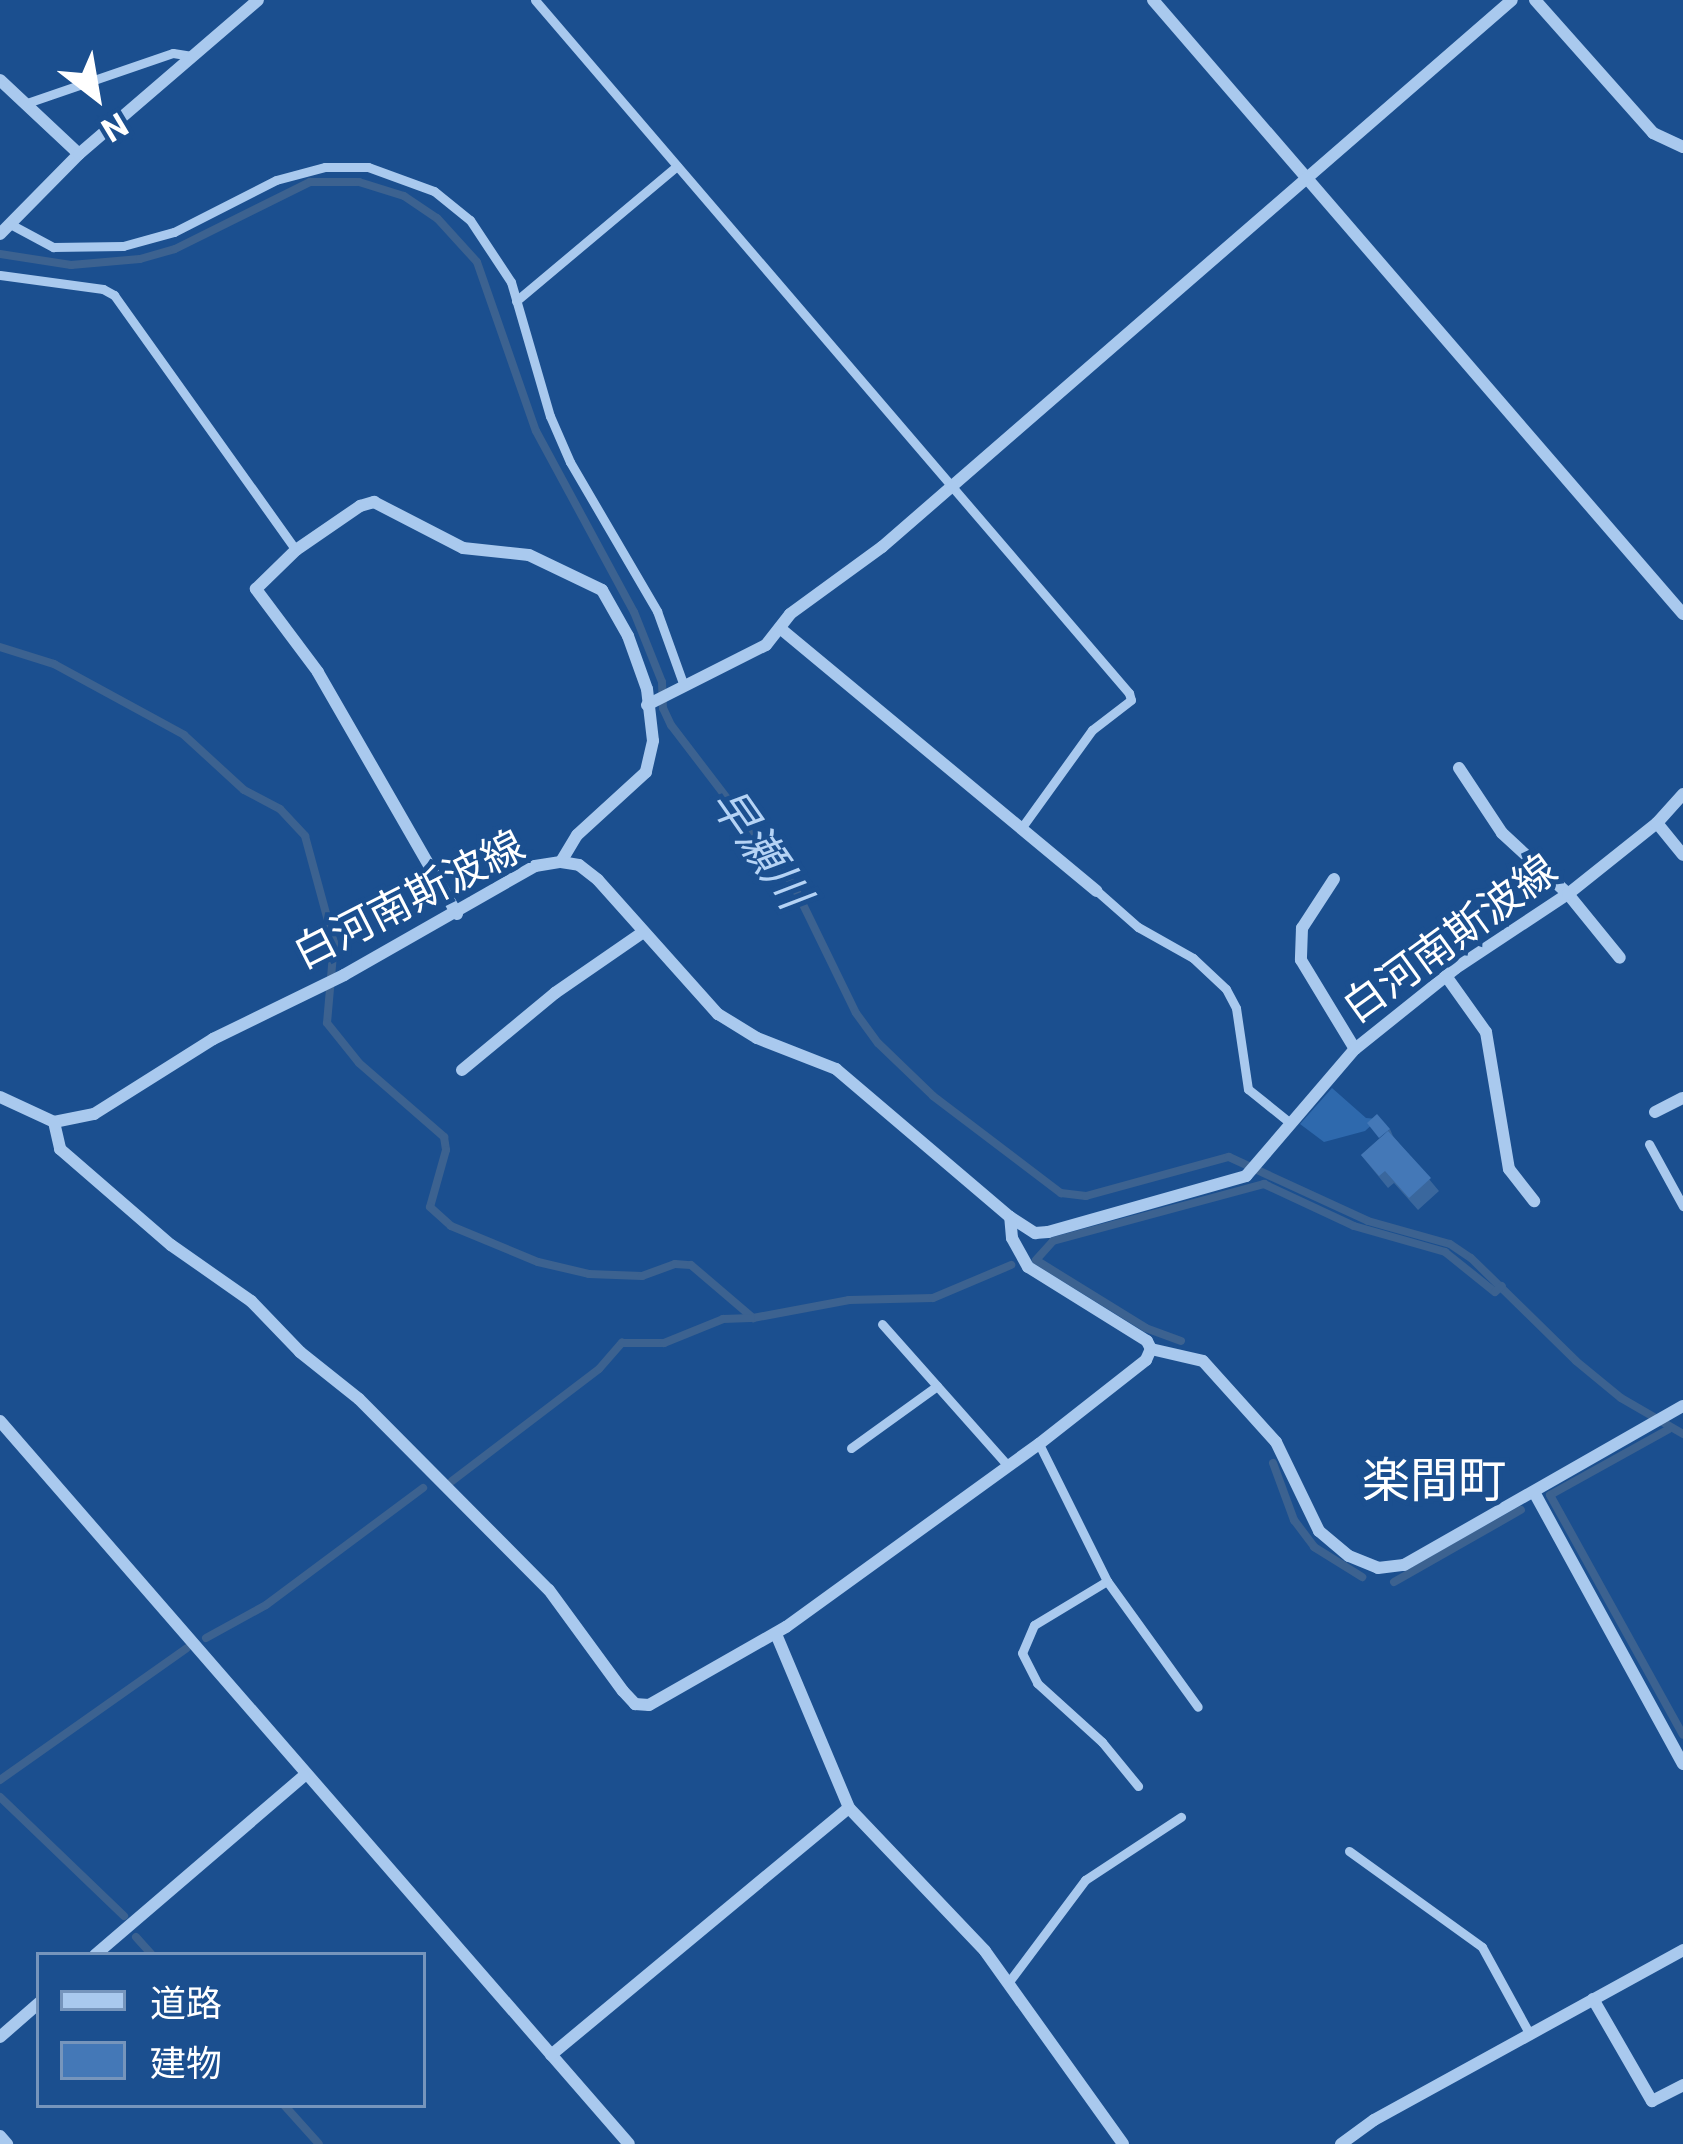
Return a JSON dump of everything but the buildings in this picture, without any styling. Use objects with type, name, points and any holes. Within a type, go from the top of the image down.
[{"type":"street","points":[[6,230],[79,154],[258,0]]},
{"type":"street","points":[[1153,0],[1683,614]]},
{"type":"street","points":[[650,703],[766,646],[790,614],[882,548],[1512,0]]},
{"type":"street","points":[[1535,0],[1653,133],[1683,147]]},
{"type":"street","points":[[0,80],[79,154]]},
{"type":"street","points":[[457,914],[319,672],[260,599],[259,581],[296,550],[374,502],[463,548],[529,555],[602,590],[628,636],[650,703],[652,741],[641,782],[577,835],[561,862]]},
{"type":"street","points":[[781,629],[1097,891]]},
{"type":"street","points":[[1459,768],[1502,833],[1568,894],[1620,958]]},
{"type":"street","name":"白河南斯波線","points":[[54,1122],[94,1114],[213,1039],[457,914],[535,866],[561,862],[579,865],[598,880],[718,1014],[757,1038],[836,1069],[1010,1217],[1035,1233],[1048,1232],[1246,1176],[1355,1049],[1446,976],[1568,894],[1657,823],[1683,794]]},
{"type":"street","points":[[1657,823],[1683,855]]},
{"type":"street","points":[[1334,879],[1303,928],[1301,960],[1355,1049]]},
{"type":"street","points":[[462,1070],[554,994],[642,933]]},
{"type":"street","points":[[1446,976],[1486,1032],[1509,1169],[1534,1201]]},
{"type":"street","points":[[0,1097],[54,1122],[60,1149],[171,1245],[251,1301],[300,1352],[359,1399],[549,1590],[635,1704],[664,1700],[776,1634],[1039,1444],[1146,1360],[1151,1348]]},
{"type":"street","points":[[1655,1112],[1683,1098]]},
{"type":"street","points":[[1010,1217],[1012,1238],[1028,1267],[1147,1341],[1151,1348],[1203,1361],[1276,1442],[1319,1531],[1364,1563],[1404,1565],[1683,1406]]},
{"type":"street","points":[[0,1421],[304,1776],[629,2144]]},
{"type":"street","points":[[1534,1492],[1683,1764]]},
{"type":"street","points":[[776,1634],[850,1808],[885,1840],[1008,1983],[1123,2144]]},
{"type":"street","points":[[99,1952],[304,1776]]},
{"type":"street","points":[[550,2055],[850,1808]]},
{"type":"street","points":[[1341,2144],[1529,2033],[1683,1950]]},
{"type":"street","points":[[1592,2000],[1652,2101],[1683,2085]]},
{"type":"street","points":[[0,2037],[36,2006]]},
{"type":"street","points":[[0,2136],[7,2144]]},
{"type":"lane","points":[[535,0],[954,483],[1131,700],[1092,730],[1022,827]]},
{"type":"lane","points":[[27,103],[173,53],[192,56]]},
{"type":"lane","points":[[6,230],[53,247],[124,246],[174,232],[291,175],[368,166],[434,191],[470,220],[511,282],[570,462],[657,611],[679,689]]},
{"type":"lane","points":[[516,301],[677,166]]},
{"type":"lane","points":[[0,275],[103,289],[114,295],[296,550]]},
{"type":"lane","points":[[1097,891],[1138,927],[1193,958],[1226,989],[1236,1008],[1248,1089],[1289,1122]]},
{"type":"lane","points":[[1649,1144],[1683,1206]]},
{"type":"lane","points":[[882,1324],[1009,1466]]},
{"type":"lane","points":[[851,1448],[937,1386]]},
{"type":"lane","points":[[1039,1444],[1107,1581],[1198,1708]]},
{"type":"lane","points":[[1107,1581],[1034,1625],[1022,1652],[1037,1683],[1102,1742],[1138,1786]]},
{"type":"lane","points":[[1008,1983],[1085,1880],[1181,1816]]},
{"type":"lane","points":[[1349,1851],[1482,1947],[1529,2033]]},
{"type":"shaded area","points":[[1332,1088],[1366,1118],[1378,1119],[1365,1131],[1324,1142],[1300,1124]]},
{"type":"waterway","name":"早瀬川","points":[[0,254],[71,265],[140,259],[175,249],[310,182],[359,182],[404,196],[437,218],[477,262],[536,431],[634,612],[662,682],[663,708],[671,725],[794,886],[856,1013],[878,1043],[933,1096],[1061,1193],[1086,1196],[1229,1157],[1368,1221],[1450,1244],[1471,1258],[1576,1361],[1621,1398],[1683,1434]]},
{"type":"waterway","points":[[0,647],[54,664],[184,735],[244,790],[280,809],[305,836],[334,943],[327,1023],[359,1063],[444,1137],[446,1150],[430,1207],[451,1226],[538,1262],[589,1274],[642,1276],[675,1264],[691,1265],[753,1318],[849,1300],[933,1298],[1011,1265]]},
{"type":"waterway","points":[[1181,1341],[1146,1328],[1036,1260],[1053,1241],[1264,1184],[1354,1226],[1445,1252],[1495,1292],[1502,1286]]},
{"type":"waterway","points":[[452,1481],[599,1369],[622,1343],[664,1343],[723,1319],[751,1318]]},
{"type":"waterway","points":[[1669,1429],[1550,1495],[1683,1735]]},
{"type":"waterway","points":[[1273,1463],[1294,1520],[1314,1547],[1362,1577]]},
{"type":"waterway","points":[[206,1638],[266,1605],[423,1488]]},
{"type":"waterway","points":[[1394,1582],[1521,1510]]},
{"type":"waterway","points":[[0,1780],[186,1649]]},
{"type":"waterway","points":[[0,1797],[124,1916]]},
{"type":"waterway","points":[[136,1937],[149,1952]]},
{"type":"waterway","points":[[287,2108],[319,2144]]},
{"type":"district","name":"楽間町","points":[[1434,1481]]}]
